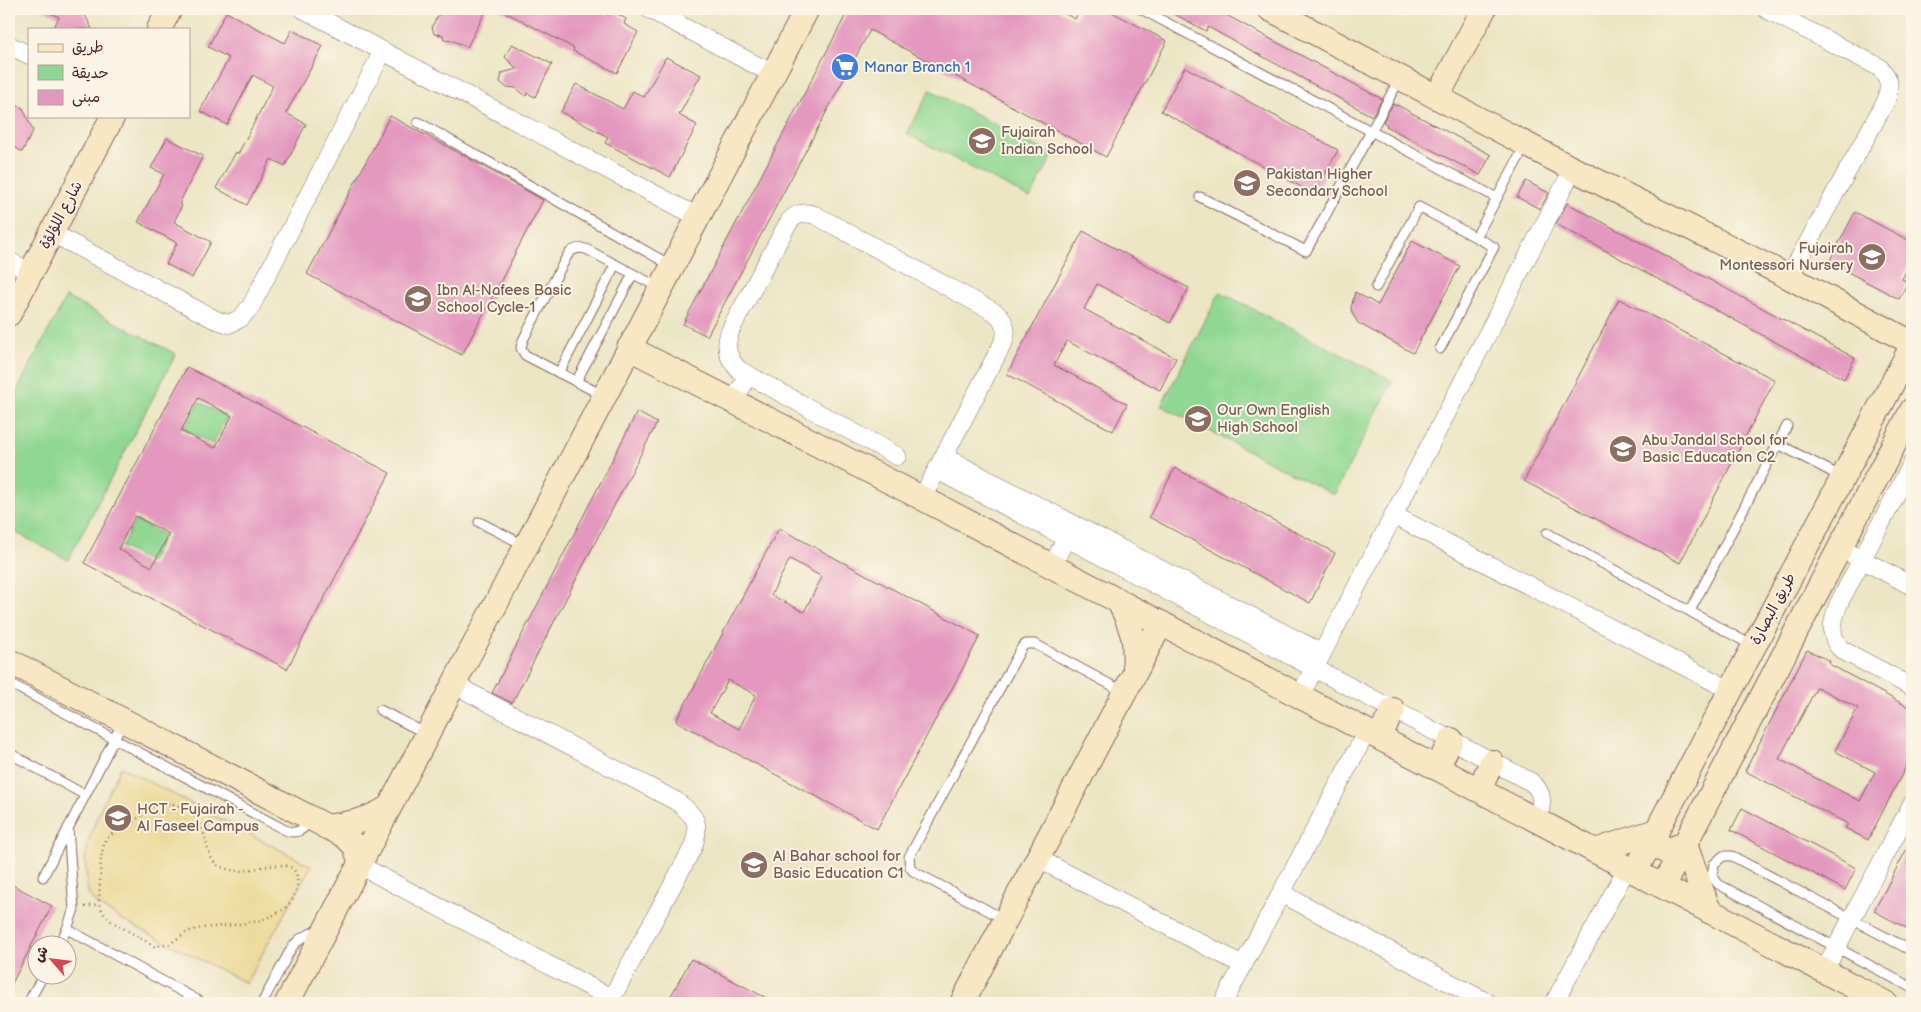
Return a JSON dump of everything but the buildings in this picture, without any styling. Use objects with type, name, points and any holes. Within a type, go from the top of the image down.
[{"type":"street","points":[[160,28],[170,9]]},
{"type":"street","points":[[303,9],[698,217]]},
{"type":"street","points":[[649,9],[773,74]]},
{"type":"street","points":[[287,1003],[807,9]]},
{"type":"street","points":[[1270,9],[1573,169],[1789,277],[1912,344]]},
{"type":"street","points":[[1437,97],[1484,9]]},
{"type":"street","points":[[1766,9],[1880,67],[1890,83],[1887,99],[1789,277]]},
{"type":"street","points":[[9,45],[28,54]]},
{"type":"street","points":[[52,233],[216,320],[229,324],[240,318],[251,306],[383,51]]},
{"type":"street","name":"شارع اللؤلؤة","points":[[9,314],[112,118]]},
{"type":"street","points":[[1300,696],[1573,169]]},
{"type":"street","points":[[898,456],[740,370],[728,355],[726,346],[731,329],[790,220],[799,214],[810,213],[815,215],[996,314],[1004,322],[1006,332],[1004,341],[922,498]]},
{"type":"street","points":[[9,261],[31,273]]},
{"type":"street","name":"طريق البصارة","points":[[1631,870],[1656,832],[1912,344]]},
{"type":"street","points":[[629,348],[1118,600],[1885,1003]]},
{"type":"street","points":[[733,402],[749,375]]},
{"type":"street","name":"طريق البصارة","points":[[1663,886],[1912,410]]},
{"type":"street","points":[[940,463],[1318,661],[1392,710],[1536,787],[1542,800],[1537,821]]},
{"type":"street","points":[[1912,464],[1839,603],[1833,619],[1832,630],[1836,645],[1842,650],[1912,687]]},
{"type":"street","points":[[1393,515],[1730,690]]},
{"type":"street","points":[[1052,566],[1070,531]]},
{"type":"street","points":[[1840,548],[1912,586]]},
{"type":"street","points":[[1118,600],[1134,639],[1130,682]]},
{"type":"street","points":[[962,1003],[1161,623]]},
{"type":"street","points":[[1130,682],[1160,646],[1181,640],[1203,645]]},
{"type":"street","points":[[9,661],[118,730],[319,823],[351,842],[359,863],[610,1001],[693,847],[698,830],[693,816],[676,801],[453,684]]},
{"type":"street","points":[[1223,1003],[1281,893],[1373,734],[1392,710]]},
{"type":"street","points":[[1437,768],[1451,740]]},
{"type":"street","points":[[1479,790],[1492,762]]},
{"type":"street","points":[[1824,971],[1912,804]]},
{"type":"street","points":[[319,823],[361,821],[374,817],[389,807]]},
{"type":"street","points":[[1595,851],[1656,832],[1657,846],[1665,851],[1685,844],[1709,911]]},
{"type":"street","points":[[1037,858],[1244,965]]},
{"type":"street","points":[[1554,1003],[1631,870]]},
{"type":"street","points":[[1281,893],[1459,997],[1488,1003]]},
{"type":"lane","points":[[1141,9],[1497,198]]},
{"type":"lane","points":[[1200,197],[1306,251],[1400,78]]},
{"type":"lane","points":[[418,122],[672,266]]},
{"type":"lane","points":[[1476,237],[1526,144]]},
{"type":"lane","points":[[1376,287],[1419,206],[1494,247],[1440,348]]},
{"type":"lane","points":[[604,396],[525,356],[521,348],[523,340],[567,256],[573,250],[586,249],[661,288]]},
{"type":"lane","points":[[559,373],[615,265]]},
{"type":"lane","points":[[576,382],[633,274]]},
{"type":"lane","points":[[1690,611],[1787,426]]},
{"type":"lane","points":[[1778,444],[1843,477]]},
{"type":"lane","points":[[479,522],[526,546]]},
{"type":"lane","points":[[1547,533],[1754,646]]},
{"type":"lane","points":[[1005,919],[914,870],[910,867],[909,857],[1022,647],[1026,644],[1035,644],[1130,682]]},
{"type":"lane","points":[[9,683],[118,730],[43,877]]},
{"type":"lane","points":[[380,710],[427,734]]},
{"type":"lane","points":[[9,753],[86,794]]},
{"type":"lane","points":[[64,934],[74,902],[68,828]]},
{"type":"lane","points":[[1912,951],[1732,856],[1723,856],[1714,864],[1712,875],[1718,884],[1912,988]]},
{"type":"lane","points":[[262,1003],[295,943],[304,936],[328,924]]},
{"type":"lane","points":[[67,929],[204,1003]]},
{"type":"lane","points":[[28,1003],[38,984]]},
{"type":"path","points":[[174,803],[188,809],[198,819],[212,860],[219,867],[246,871],[274,865],[284,865],[292,868],[297,876],[297,886],[293,899],[284,909],[273,915],[259,921],[196,929],[187,932],[168,945],[154,946],[111,921],[98,904],[101,857],[105,840],[118,828],[133,822],[152,806],[174,803]]},
{"type":"green space","points":[[930,90],[1053,155],[1030,198],[907,134]]},
{"type":"green space","points":[[1220,292],[1393,381],[1334,495],[1161,406]]},
{"type":"green space","points":[[66,297],[176,354],[68,560],[9,529],[9,406]]},
{"type":"green space","points":[[199,402],[227,417],[213,444],[184,429]]},
{"type":"green space","points":[[136,520],[164,535],[150,562],[121,547]]},
{"type":"sand","points":[[121,767],[311,866],[246,983],[124,921],[95,903],[88,893],[85,860],[88,842],[101,807]]},
{"type":"place","name":"Manar Branch 1","points":[[845,67]]},
{"type":"place","name":"Fujairah Indian School","points":[[982,141]]},
{"type":"place","name":"Pakistan Higher Secondary School","points":[[1247,183]]},
{"type":"place","name":"Fujairah Montessori Nursery","points":[[1872,257]]},
{"type":"place","name":"Ibn Al-Nafees Basic School Cycle-1","points":[[418,299]]},
{"type":"place","name":"Our Own English High School","points":[[1198,419]]},
{"type":"place","name":"Abu Jandal School for Basic Education C2","points":[[1623,449]]},
{"type":"place","name":"HCT - Fujairah - Al Faseel Campus","points":[[118,818]]},
{"type":"place","name":"Al Bahar school for Basic Education C1","points":[[754,865]]}]
